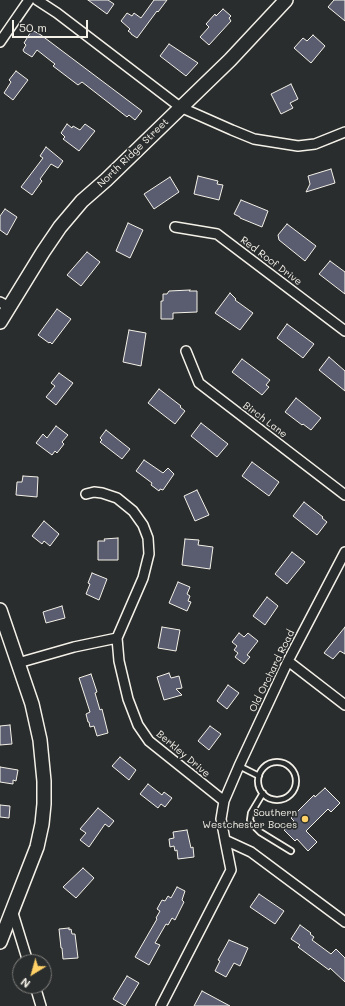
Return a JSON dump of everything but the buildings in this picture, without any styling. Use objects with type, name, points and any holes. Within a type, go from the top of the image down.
[{"type":"street","points":[[0,42],[29,0]]},
{"type":"street","points":[[37,0],[57,13],[180,107],[254,139],[298,146],[315,144],[345,132]]},
{"type":"street","name":"North Ridge Street","points":[[0,322],[4,305],[60,227],[82,201],[106,180],[230,60],[286,0]]},
{"type":"street","name":"Red Roof Drive","points":[[175,227],[218,234],[345,331]]},
{"type":"street","name":"Birch Lane","points":[[186,351],[198,383],[345,495]]},
{"type":"street","points":[[18,663],[74,647],[117,638],[143,578],[149,554],[148,538],[143,525],[133,511],[117,498],[102,492],[86,494]]},
{"type":"street","name":"Old Orchard Road","points":[[224,801],[288,661],[345,552]]},
{"type":"street","points":[[0,610],[32,704],[40,740],[44,781],[42,824],[37,847],[0,942]]},
{"type":"street","name":"Berkley Drive","points":[[117,638],[119,661],[128,699],[138,725],[149,741],[224,801]]},
{"type":"street","points":[[288,661],[345,705]]},
{"type":"street","points":[[161,1006],[231,870],[221,819],[224,801]]},
{"type":"street","points":[[225,840],[251,852],[345,922]]},
{"type":"street","points":[[12,910],[26,954]]},
{"type":"street","points":[[37,994],[41,1006]]},
{"type":"lane","points":[[278,763],[290,767],[296,778],[294,790],[286,798],[280,800],[268,798],[263,794],[260,788],[259,776],[262,770],[266,766],[278,763]]},
{"type":"lane","points":[[239,766],[259,776]]},
{"type":"lane","points":[[263,794],[251,813],[250,820],[252,824],[260,832],[292,851]]},
{"type":"place","name":"Southern Westchester Boces","points":[[305,819]]}]
